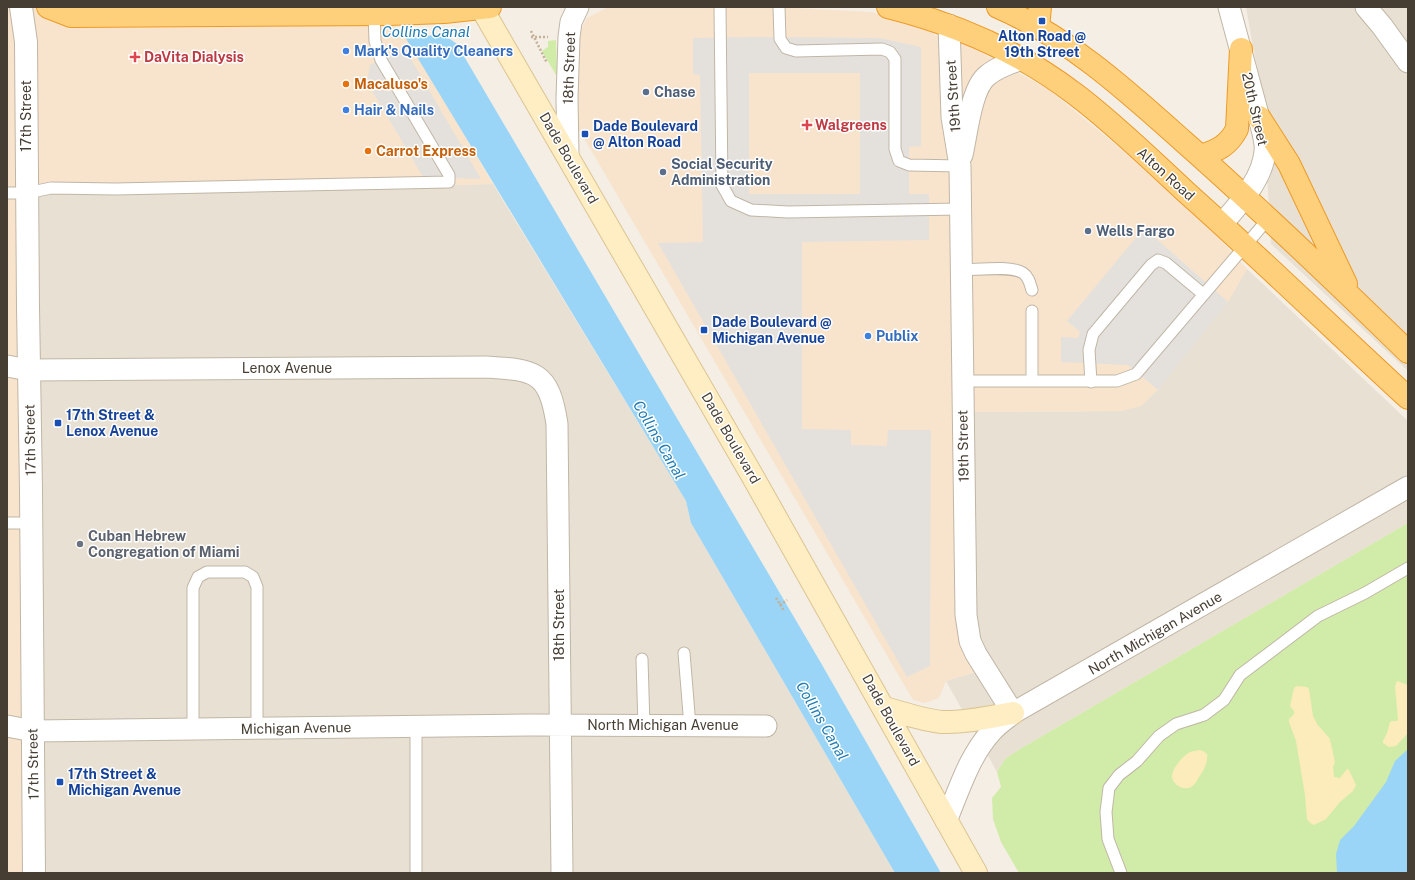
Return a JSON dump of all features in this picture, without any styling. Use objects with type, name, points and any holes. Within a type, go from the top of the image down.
[{"type":"highway","points":[[48,7],[71,16],[381,14],[444,12],[484,7]]},
{"type":"highway","name":"Alton Road","points":[[888,7],[920,15],[986,40],[1022,59],[1054,79],[1090,107],[1222,224],[1408,398]]},
{"type":"highway","points":[[998,7],[1039,17],[1073,50],[1099,68],[1201,156],[1319,265],[1408,352]]},
{"type":"highway","points":[[1201,156],[1223,147],[1237,129],[1241,49]]},
{"type":"highway","points":[[1259,117],[1289,164],[1353,298]]},
{"type":"main road","name":"Dade Boulevard","points":[[484,7],[750,470],[976,873]]},
{"type":"main road","points":[[884,708],[942,722],[962,721],[1013,713]]},
{"type":"street","name":"17th Street","points":[[21,7],[26,42],[17,193],[28,370],[34,873]]},
{"type":"street","name":"18th Street","points":[[568,155],[567,98],[569,37],[571,22],[578,7]]},
{"type":"street","name":"20th Street","points":[[1222,224],[1244,197],[1260,171],[1265,157],[1265,142],[1259,117],[1229,7]]},
{"type":"street","points":[[1366,7],[1408,62]]},
{"type":"street","name":"19th Street","points":[[949,25],[952,117],[960,166],[966,615],[970,641],[976,654],[1013,713]]},
{"type":"street","name":"19th Street","points":[[960,166],[975,96],[979,85],[987,75],[997,69],[1022,59]]},
{"type":"street","name":"Lenox Avenue","points":[[7,366],[28,370],[486,367],[515,368],[532,373],[542,380]]},
{"type":"street","name":"Lenox Avenue","points":[[7,376],[28,370]]},
{"type":"street","name":"18th Street","points":[[542,380],[551,396],[557,424],[562,873]]},
{"type":"street","name":"North Michigan Avenue","points":[[946,821],[973,757],[992,730],[1013,713],[1408,487]]},
{"type":"street","name":"North Michigan Avenue","points":[[560,725],[766,726]]},
{"type":"street","name":"Michigan Avenue","points":[[7,736],[33,731],[560,725]]},
{"type":"street","name":"Michigan Avenue","points":[[7,726],[33,731]]},
{"type":"lane","points":[[720,7],[722,185],[731,201],[751,210],[788,212],[960,209]]},
{"type":"lane","points":[[779,7],[780,39],[786,48],[796,51],[882,49],[890,52],[894,60],[895,149],[899,161],[910,165],[960,166]]},
{"type":"lane","points":[[17,193],[51,188],[116,189],[449,182],[449,175],[380,60],[376,41],[381,14]]},
{"type":"lane","points":[[963,381],[1117,381],[1136,374],[1268,219]]},
{"type":"lane","points":[[1091,382],[1090,350],[1093,334],[1151,265],[1158,260],[1166,263],[1203,294]]},
{"type":"lane","points":[[961,270],[1007,268],[1024,274],[1029,280],[1032,290]]},
{"type":"lane","points":[[1032,311],[1032,381]]},
{"type":"lane","points":[[7,523],[31,523]]},
{"type":"lane","points":[[1121,873],[1108,839],[1106,812],[1109,788],[1119,775],[1137,761],[1159,736],[1176,724],[1204,715],[1224,700],[1240,675],[1318,616],[1365,593],[1408,568]]},
{"type":"lane","points":[[193,729],[194,588],[198,577],[206,572],[245,572],[254,578],[257,587],[257,728]]},
{"type":"lane","points":[[684,653],[690,726]]},
{"type":"lane","points":[[642,659],[644,726]]},
{"type":"lane","points":[[416,726],[416,873]]},
{"type":"path","points":[[531,37],[552,37]]},
{"type":"path","points":[[776,598],[784,611]]},
{"type":"path","points":[[780,605],[787,600]]},
{"type":"shaded area","points":[[7,7],[389,7],[493,184],[27,193],[34,873],[7,873]]},
{"type":"shaded area","points":[[1246,7],[1408,7],[1408,371],[1271,244],[1263,103]]},
{"type":"shaded area","points":[[606,8],[794,8],[871,12],[918,24],[935,35],[965,44],[1048,89],[1148,171],[1217,236],[1247,269],[1228,302],[1158,390],[1141,406],[1121,411],[964,412],[965,615],[975,672],[946,681],[939,698],[925,703],[913,700],[575,123],[575,41],[587,18]]},
{"type":"shaded area","points":[[693,38],[879,38],[921,47],[921,146],[909,147],[909,194],[929,194],[929,240],[802,242],[802,429],[851,430],[851,445],[887,446],[888,430],[931,430],[930,666],[907,677],[658,243],[703,242],[700,75],[693,74]],"holes":[[[749,73],[860,73],[860,194],[749,194]]]},
{"type":"shaded area","points":[[404,47],[481,179],[423,177],[367,82],[370,65]]},
{"type":"shaded area","points":[[493,184],[686,501],[691,523],[895,873],[34,873],[27,193]]},
{"type":"shaded area","points":[[1144,228],[1228,302],[1158,390],[1128,365],[1061,362],[1061,337],[1078,338],[1080,332],[1067,321]]},
{"type":"shaded area","points":[[1247,269],[1408,421],[1408,523],[1020,749],[1005,759],[997,772],[946,681],[975,672],[965,615],[964,412],[1121,411],[1158,390]]},
{"type":"green space","points":[[556,40],[556,75],[542,51],[548,47],[548,41]]},
{"type":"green space","points":[[1408,523],[1408,873],[1019,873],[1001,842],[993,819],[992,798],[1001,787],[997,772],[1005,759]]},
{"type":"sand","points":[[1397,681],[1408,685],[1408,733],[1396,746],[1389,747],[1383,743],[1383,741],[1390,722],[1397,721],[1398,719],[1395,686]]},
{"type":"sand","points":[[1297,686],[1307,687],[1309,689],[1313,716],[1317,724],[1330,739],[1335,762],[1333,767],[1334,777],[1340,778],[1347,769],[1349,770],[1356,785],[1353,791],[1340,802],[1326,819],[1314,825],[1307,819],[1305,795],[1296,741],[1289,722],[1289,719],[1294,714],[1294,711],[1290,706],[1294,688]]},
{"type":"sand","points":[[1199,750],[1207,754],[1204,769],[1192,786],[1182,788],[1174,782],[1172,774],[1181,759],[1190,752]]},
{"type":"water","name":"Collins Canal","points":[[388,7],[435,7],[821,663],[941,873],[895,873],[691,523],[686,501]]},
{"type":"water","points":[[1408,749],[1408,873],[1337,873],[1336,854],[1340,840],[1354,826],[1386,782],[1395,761]]},
{"type":"pier","points":[[438,7],[460,46],[450,39],[440,35],[402,37],[387,8]]},
{"type":"place","name":"Alton Road @ 19th Street","points":[[1042,21]]},
{"type":"place","name":"Mark's Quality Cleaners","points":[[346,51]]},
{"type":"place","name":"DaVita Dialysis","points":[[135,57]]},
{"type":"place","name":"Macaluso's","points":[[346,84]]},
{"type":"place","name":"Chase","points":[[646,92]]},
{"type":"place","name":"Hair & Nails","points":[[346,110]]},
{"type":"place","name":"Walgreens","points":[[807,125]]},
{"type":"place","name":"Dade Boulevard @ Alton Road","points":[[585,134]]},
{"type":"place","name":"Carrot Express","points":[[368,151]]},
{"type":"place","name":"Social Security Administration","points":[[663,172]]},
{"type":"place","name":"Wells Fargo","points":[[1088,231]]},
{"type":"place","name":"Dade Boulevard @ Michigan Avenue","points":[[704,330]]},
{"type":"place","name":"Publix","points":[[868,336]]},
{"type":"place","name":"17th Street & Lenox Avenue","points":[[58,423]]},
{"type":"place","name":"Cuban Hebrew Congregation of Miami","points":[[80,544]]},
{"type":"place","name":"17th Street & Michigan Avenue","points":[[60,782]]}]
